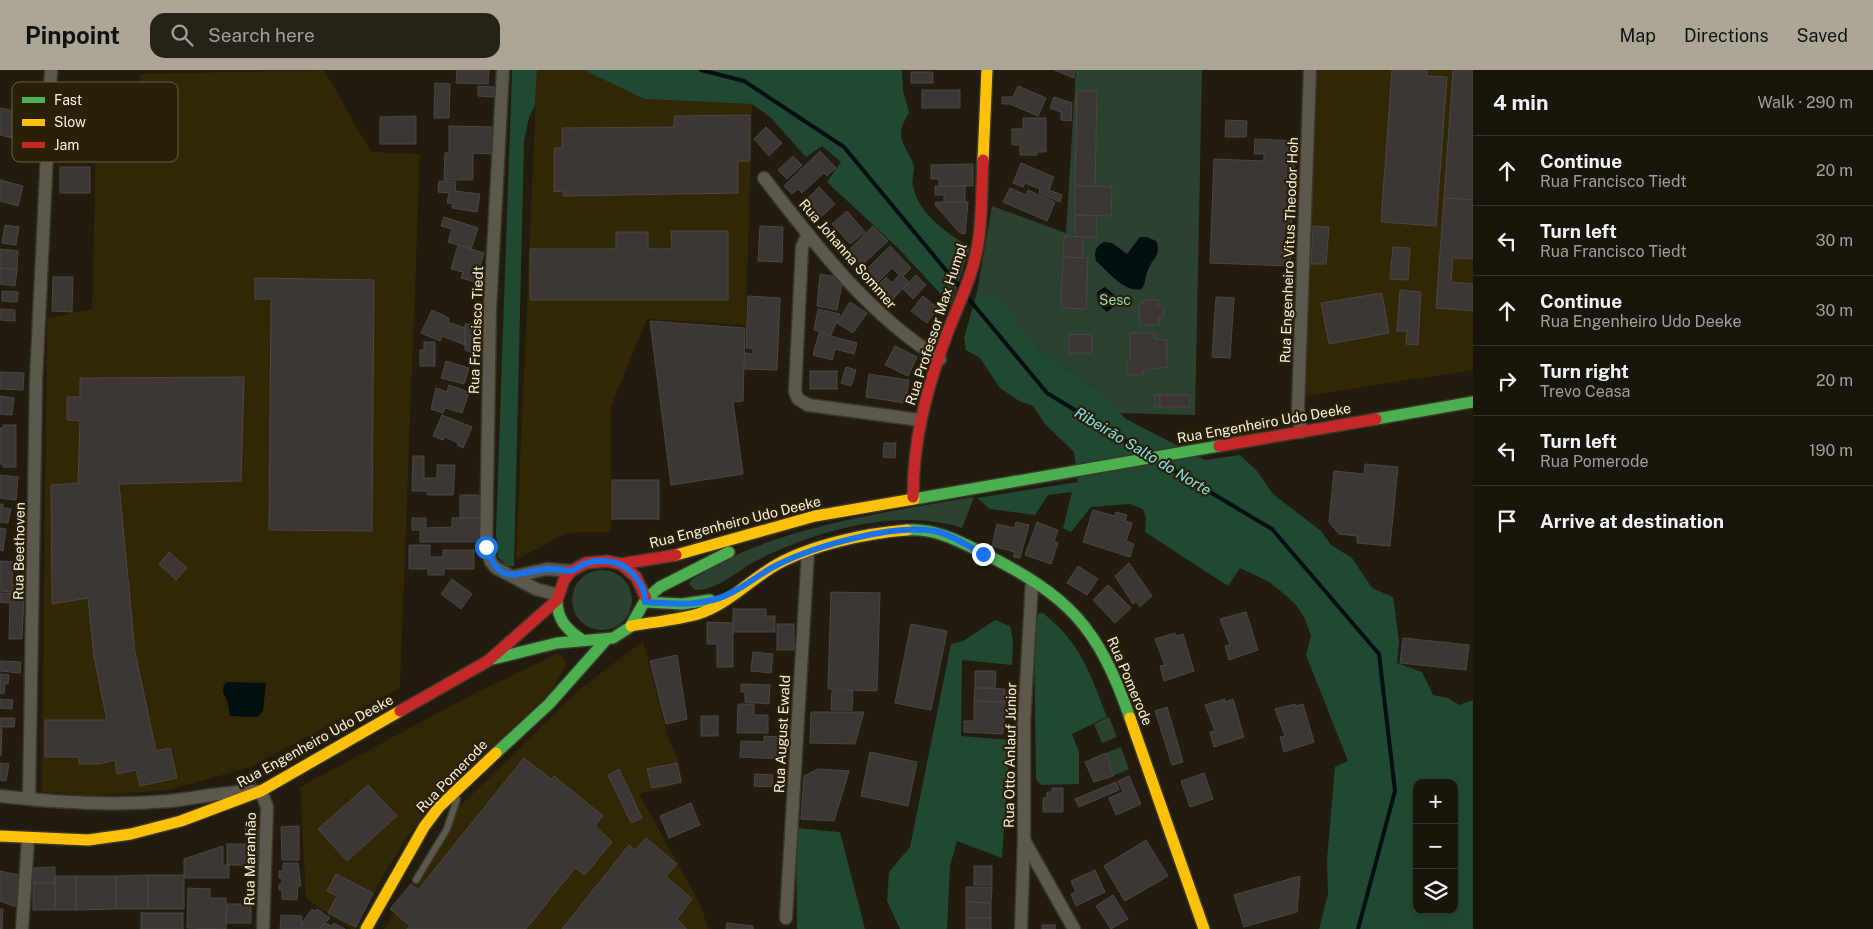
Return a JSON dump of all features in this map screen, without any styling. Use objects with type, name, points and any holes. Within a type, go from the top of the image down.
[{"type":"main road","name":"Rua Professor Max Humpl","points":[[913,497],[912,466],[920,420],[974,264],[980,239],[987,70]]},
{"type":"main road","name":"Rua Engenheiro Udo Deeke","points":[[0,836],[28,839],[88,840],[131,834],[181,821],[261,791],[488,661],[557,597],[564,580],[571,571],[595,561],[621,564],[668,557],[792,521],[913,497],[1473,402]]},
{"type":"main road","name":"Rua Engenheiro Udo Deeke","points":[[488,661],[583,640],[605,641],[622,633],[631,626],[645,600],[698,564],[853,510]]},
{"type":"main road","name":"Rua Pomerode","points":[[631,626],[698,614],[712,608],[730,594],[776,565],[808,552],[853,539],[895,531],[918,529],[939,532],[953,538],[1051,592],[1095,636],[1106,654],[1204,929]]},
{"type":"main road","points":[[621,564],[636,577],[645,600]]},
{"type":"main road","name":"Rua Pomerode","points":[[645,600],[690,604],[730,594]]},
{"type":"main road","points":[[557,597],[558,615],[567,629],[583,640],[588,650],[586,664]]},
{"type":"main road","name":"Rua Pomerode","points":[[366,929],[424,827],[439,807],[548,704],[605,641]]},
{"type":"street","name":"Rua Francisco Tiedt","points":[[503,70],[490,308],[486,547],[491,562],[496,568],[515,576],[536,589],[557,597]]},
{"type":"street","name":"Rua Engenheiro Vitus Theodor Hoh","points":[[1301,432],[1298,408],[1310,70]]},
{"type":"street","name":"Rua Beethoven","points":[[28,799],[36,381],[47,162]]},
{"type":"street","name":"Rua Johanna Sommer","points":[[764,178],[808,234],[885,320],[940,359]]},
{"type":"street","points":[[808,234],[802,248],[794,392],[798,399],[808,405],[920,420]]},
{"type":"street","name":"Rua August Ewald","points":[[786,918],[808,552]]},
{"type":"street","points":[[515,576],[547,569],[571,571]]},
{"type":"street","name":"Rua Otto Anlauf Júnior","points":[[1021,929],[1024,840],[1024,722],[1032,581]]},
{"type":"street","points":[[0,796],[95,804],[169,801],[243,790],[261,791]]},
{"type":"street","name":"Rua Maranhão","points":[[261,791],[267,807],[263,929]]},
{"type":"street","points":[[22,929],[28,839]]},
{"type":"street","points":[[1024,840],[1074,929]]},
{"type":"lane","points":[[416,880],[447,829],[461,786]]},
{"type":"shaded area","points":[[324,70],[371,152],[420,154],[400,688],[248,768],[168,790],[96,796],[42,792],[47,318],[92,309],[96,162],[178,162],[178,82],[140,82],[140,74]]},
{"type":"shaded area","points":[[537,70],[584,70],[644,99],[752,104],[746,325],[647,319],[611,406],[611,532],[567,533],[516,560]]},
{"type":"shaded area","points":[[1317,70],[1473,70],[1473,370],[1305,396]]},
{"type":"shaded area","points":[[1140,237],[1147,237],[1156,241],[1158,250],[1147,272],[1142,289],[1135,289],[1123,285],[1112,276],[1096,261],[1095,253],[1097,248],[1104,242],[1112,243],[1127,254]]},
{"type":"shaded area","points":[[1105,287],[1118,298],[1117,304],[1107,312],[1099,304],[1097,295],[1097,292]]},
{"type":"shaded area","points":[[643,641],[668,737],[679,763],[683,783],[639,794],[699,902],[709,929],[384,929],[458,808],[581,688]]},
{"type":"shaded area","points":[[557,654],[563,657],[566,663],[563,672],[550,692],[429,808],[385,872],[356,929],[351,929],[306,899],[300,787],[471,695]]},
{"type":"shaded area","points":[[226,682],[266,683],[263,711],[257,717],[230,716],[228,703],[223,691]]},
{"type":"green space","points":[[512,70],[537,70],[535,105],[529,117],[524,142],[514,566],[507,566],[498,557],[496,533]]},
{"type":"green space","points":[[584,70],[902,70],[903,90],[909,113],[904,121],[901,134],[903,144],[914,166],[913,183],[916,196],[921,206],[935,222],[952,236],[970,247],[951,305],[900,250],[827,182],[841,162],[822,146],[806,157],[770,117],[752,104],[644,99]]},
{"type":"green space","name":"Sesc","points":[[1076,70],[1202,70],[1195,415],[1118,413],[1097,390],[1040,350],[1019,324],[977,292],[992,206],[1066,233]]},
{"type":"green space","points":[[977,292],[999,299],[1040,350],[1097,390],[1126,419],[1205,460],[1240,455],[1257,471],[1273,494],[1321,531],[1331,545],[1352,558],[1372,588],[1393,597],[1399,641],[1397,663],[1422,672],[1433,695],[1448,698],[1459,705],[1473,700],[1473,929],[1319,929],[1328,894],[1327,860],[1335,767],[1348,761],[1306,655],[1311,636],[1305,619],[1296,605],[1269,582],[1240,568],[1228,586],[1145,532],[1146,518],[1143,509],[1130,504],[1091,507],[1071,532],[1063,528],[1072,492],[1048,495],[1035,515],[990,509],[977,498],[1078,482],[1074,452],[1045,424],[1033,406],[1019,401],[1000,388],[980,358],[966,350],[964,338]]},
{"type":"green space","points":[[974,497],[962,528],[937,522],[911,520],[857,525],[804,540],[779,550],[712,587],[695,590],[689,584],[691,580],[734,556],[791,535],[852,519]]},
{"type":"green space","points":[[602,570],[619,575],[627,583],[632,600],[627,617],[619,625],[602,630],[585,625],[577,617],[572,600],[577,583],[585,575]]},
{"type":"green space","points":[[1043,613],[1067,636],[1076,648],[1089,672],[1107,717],[1072,734],[1079,752],[1079,784],[1041,785],[1036,779],[1034,631],[1038,614]]},
{"type":"green space","points":[[995,620],[1010,626],[1013,640],[1012,665],[962,660],[961,736],[1010,740],[1002,858],[957,841],[950,866],[947,929],[900,929],[887,901],[889,872],[910,847],[951,644],[963,641]]},
{"type":"green space","points":[[1109,717],[1117,737],[1102,743],[1094,724]]},
{"type":"green space","points":[[1121,747],[1129,769],[1113,776],[1106,753]]},
{"type":"green space","points":[[796,828],[840,832],[865,929],[797,929]]},
{"type":"building","points":[[457,70],[489,70],[488,84],[456,83]]},
{"type":"building","points":[[1054,70],[1075,70],[1074,78]]},
{"type":"building","points":[[1392,70],[1427,70],[1427,76],[1447,77],[1436,226],[1381,222]]},
{"type":"building","points":[[1453,70],[1473,70],[1473,200],[1444,198]]},
{"type":"building","points":[[911,72],[933,72],[933,83],[911,83]]},
{"type":"building","points":[[435,83],[450,84],[449,118],[434,118]]},
{"type":"building","points":[[478,86],[494,87],[494,97],[478,96]]},
{"type":"building","points":[[1018,86],[1046,98],[1038,116],[1010,104],[1002,104],[1002,97],[1013,97]]},
{"type":"building","points":[[922,90],[960,90],[960,108],[922,108]]},
{"type":"building","points":[[1077,91],[1097,91],[1095,187],[1075,186]]},
{"type":"building","points":[[1054,97],[1072,103],[1071,121],[1061,120],[1061,112],[1050,108]]},
{"type":"building","points":[[0,108],[12,111],[12,138],[0,135]]},
{"type":"building","points":[[750,115],[750,161],[738,161],[738,193],[563,196],[563,191],[554,192],[554,148],[562,148],[562,128],[674,127],[674,116]]},
{"type":"building","points":[[416,116],[416,144],[380,144],[380,117]]},
{"type":"building","points":[[1023,118],[1046,118],[1046,152],[1037,152],[1037,155],[1020,155],[1020,145],[1012,145],[1012,129],[1023,129]]},
{"type":"building","points":[[1226,120],[1247,121],[1246,137],[1225,137]]},
{"type":"building","points":[[449,126],[495,127],[494,154],[473,153],[473,180],[444,180],[445,153],[449,153]]},
{"type":"building","points":[[766,127],[782,143],[769,156],[754,139]]},
{"type":"building","points":[[1255,139],[1295,141],[1290,266],[1210,263],[1214,159],[1264,161],[1264,154],[1254,154]]},
{"type":"building","points":[[820,151],[836,168],[827,176],[824,173],[802,193],[798,189],[792,194],[784,186]]},
{"type":"building","points":[[793,156],[802,165],[787,179],[778,170]]},
{"type":"building","points":[[1021,163],[1054,177],[1049,190],[1062,195],[1060,202],[1039,193],[1040,189],[1025,183],[1023,187],[1013,183]]},
{"type":"building","points":[[973,164],[973,186],[939,186],[939,179],[931,179],[931,165]]},
{"type":"building","points":[[60,167],[90,167],[90,193],[60,193]]},
{"type":"building","points":[[0,180],[23,186],[18,206],[0,201]]},
{"type":"building","points":[[439,181],[456,182],[455,191],[480,194],[477,212],[452,208],[453,204],[447,203],[449,193],[438,192]]},
{"type":"building","points":[[935,186],[965,186],[965,202],[944,203],[944,195],[935,195]]},
{"type":"building","points":[[1075,186],[1112,187],[1111,216],[1075,215]]},
{"type":"building","points":[[819,187],[835,204],[820,218],[804,202]]},
{"type":"building","points":[[1010,188],[1026,195],[1028,190],[1055,202],[1047,221],[1003,202]]},
{"type":"building","points":[[1444,198],[1473,200],[1473,259],[1453,258],[1451,282],[1473,284],[1473,311],[1436,308]]},
{"type":"building","points":[[935,202],[968,202],[965,234],[960,233],[935,205]]},
{"type":"building","points":[[847,211],[865,232],[850,244],[832,224]]},
{"type":"building","points":[[1075,215],[1097,216],[1096,237],[1075,237]]},
{"type":"building","points":[[444,217],[478,228],[471,249],[448,242],[452,229],[441,226]]},
{"type":"building","points":[[5,225],[19,227],[16,245],[2,243]]},
{"type":"building","points":[[760,226],[783,227],[782,262],[758,261]]},
{"type":"building","points":[[873,226],[888,241],[862,265],[848,251]]},
{"type":"building","points":[[1313,226],[1329,227],[1326,264],[1311,264]]},
{"type":"building","points":[[671,231],[728,231],[728,300],[530,300],[530,249],[616,249],[616,232],[648,232],[648,249],[672,249]]},
{"type":"building","points":[[1064,236],[1083,237],[1082,258],[1063,257]]},
{"type":"building","points":[[458,245],[484,253],[475,282],[461,278],[463,272],[451,269]]},
{"type":"building","points":[[890,246],[911,268],[903,276],[909,282],[891,301],[876,288],[886,277],[892,283],[899,275],[892,268],[877,283],[865,271]]},
{"type":"building","points":[[1393,247],[1410,248],[1408,280],[1390,279]]},
{"type":"building","points":[[0,249],[18,251],[17,270],[0,268]]},
{"type":"building","points":[[1063,257],[1088,258],[1086,309],[1061,308]]},
{"type":"building","points":[[0,268],[17,270],[15,286],[0,284]]},
{"type":"building","points":[[820,274],[836,277],[835,281],[842,283],[837,310],[817,306]]},
{"type":"building","points":[[916,275],[926,285],[913,299],[903,289]]},
{"type":"building","points":[[53,277],[73,277],[72,312],[52,311]]},
{"type":"building","points":[[255,278],[374,280],[372,531],[269,530],[271,299],[255,299]]},
{"type":"building","points":[[1400,290],[1421,292],[1418,345],[1406,344],[1407,331],[1397,331]]},
{"type":"building","points":[[2,291],[18,292],[17,302],[2,301]]},
{"type":"building","points":[[1382,293],[1389,333],[1329,344],[1321,303]]},
{"type":"building","points":[[748,296],[780,298],[777,370],[745,369],[745,353],[753,354],[753,349],[746,348]]},
{"type":"building","points":[[923,296],[938,308],[927,323],[911,311]]},
{"type":"building","points":[[1216,297],[1234,298],[1230,358],[1212,357]]},
{"type":"building","points":[[1143,300],[1158,300],[1158,307],[1164,307],[1163,317],[1159,317],[1159,325],[1140,325],[1139,304],[1143,304]]},
{"type":"building","points":[[850,302],[867,313],[853,333],[837,323]]},
{"type":"building","points":[[0,309],[15,310],[15,321],[0,320]]},
{"type":"building","points":[[818,309],[840,314],[831,335],[814,330]]},
{"type":"building","points":[[432,310],[449,318],[448,322],[465,328],[465,345],[442,336],[440,341],[421,333]]},
{"type":"building","points":[[650,321],[745,328],[743,401],[733,402],[743,474],[671,485]]},
{"type":"building","points":[[465,324],[486,324],[485,358],[465,350]]},
{"type":"building","points":[[819,333],[857,343],[854,354],[835,349],[832,360],[813,355]]},
{"type":"building","points":[[1130,333],[1155,333],[1155,339],[1167,340],[1167,367],[1143,370],[1143,375],[1127,375],[1127,360],[1130,360]]},
{"type":"building","points":[[1069,334],[1092,335],[1092,353],[1069,353]]},
{"type":"building","points":[[424,342],[435,342],[435,366],[420,366],[420,350],[424,350]]},
{"type":"building","points":[[895,346],[917,357],[908,376],[885,365]]},
{"type":"building","points":[[446,361],[469,368],[464,384],[441,378]]},
{"type":"building","points":[[846,367],[856,370],[851,386],[841,383]]},
{"type":"building","points":[[810,371],[837,371],[837,389],[810,389]]},
{"type":"building","points":[[0,372],[24,373],[23,390],[0,389]]},
{"type":"building","points":[[869,374],[909,380],[905,403],[866,397]]},
{"type":"building","points":[[244,377],[241,481],[119,484],[135,652],[156,751],[170,748],[177,778],[140,786],[136,770],[117,774],[115,760],[99,764],[79,764],[79,757],[45,757],[45,720],[107,720],[94,657],[88,598],[52,604],[51,485],[78,483],[80,421],[67,420],[67,397],[80,397],[80,378]]},
{"type":"building","points":[[449,385],[469,392],[462,413],[445,408],[443,413],[431,409],[436,388],[447,392]]},
{"type":"building","points":[[1155,395],[1160,395],[1160,407],[1155,407]]},
{"type":"building","points":[[1160,395],[1190,395],[1190,407],[1160,407]]},
{"type":"building","points":[[0,396],[14,398],[12,415],[0,414]]},
{"type":"building","points":[[442,415],[472,427],[463,448],[457,445],[458,443],[445,437],[443,440],[433,436]]},
{"type":"building","points":[[3,425],[16,425],[16,467],[3,467],[3,464],[0,464],[0,428],[3,428]]},
{"type":"building","points":[[884,443],[896,443],[895,458],[883,457]]},
{"type":"building","points":[[413,456],[424,456],[424,478],[437,478],[437,465],[455,465],[453,495],[427,495],[427,491],[412,491]]},
{"type":"building","points":[[1365,464],[1398,467],[1390,546],[1357,543],[1357,536],[1339,534],[1329,522],[1334,471],[1364,474]]},
{"type":"building","points":[[0,475],[18,477],[16,500],[0,498]]},
{"type":"building","points":[[612,480],[659,480],[659,519],[612,519]]},
{"type":"building","points":[[460,495],[479,495],[479,518],[460,518]]},
{"type":"building","points":[[0,504],[3,504],[3,508],[11,509],[8,523],[0,522]]},
{"type":"building","points":[[1093,510],[1115,516],[1116,512],[1127,515],[1125,521],[1132,523],[1126,541],[1134,544],[1130,557],[1083,542]]},
{"type":"building","points":[[412,518],[426,518],[426,528],[452,527],[452,518],[479,518],[480,542],[420,542],[420,530],[412,530]]},
{"type":"building","points":[[1016,522],[1029,525],[1020,558],[1013,557],[1015,552],[992,546],[997,524],[1015,528]]},
{"type":"building","points":[[1037,522],[1058,530],[1054,541],[1058,543],[1051,564],[1025,555]]},
{"type":"building","points":[[0,528],[6,529],[3,551],[0,550]]},
{"type":"building","points":[[409,545],[430,545],[430,557],[443,557],[443,550],[474,550],[474,569],[444,569],[444,575],[428,575],[428,569],[409,569]]},
{"type":"building","points":[[169,552],[187,568],[176,580],[159,564]]},
{"type":"building","points":[[0,561],[13,562],[12,585],[20,585],[20,593],[0,591]]},
{"type":"building","points":[[1129,563],[1152,596],[1140,607],[1136,601],[1133,604],[1115,576]]},
{"type":"building","points":[[1078,566],[1098,579],[1087,595],[1067,583]]},
{"type":"building","points":[[452,579],[472,594],[461,609],[441,594]]},
{"type":"building","points":[[1108,585],[1131,608],[1115,623],[1093,600]]},
{"type":"building","points":[[831,592],[880,593],[877,691],[828,689]]},
{"type":"building","points":[[0,593],[24,594],[22,639],[9,639],[10,603],[0,602]]},
{"type":"building","points":[[733,609],[766,609],[766,616],[775,616],[775,632],[733,632]]},
{"type":"building","points":[[1246,612],[1258,650],[1229,660],[1225,646],[1230,645],[1220,619]]},
{"type":"building","points":[[707,622],[733,623],[733,667],[717,667],[717,644],[707,644]]},
{"type":"building","points":[[777,624],[794,624],[794,650],[777,650]]},
{"type":"building","points":[[911,624],[947,631],[931,710],[895,703]]},
{"type":"building","points":[[1175,633],[1175,636],[1183,634],[1194,671],[1164,681],[1160,666],[1165,665],[1155,639]]},
{"type":"building","points":[[1403,638],[1469,645],[1466,670],[1400,663]]},
{"type":"building","points":[[753,652],[773,654],[771,673],[751,671]]},
{"type":"building","points":[[677,655],[687,719],[666,724],[650,661]]},
{"type":"building","points":[[0,661],[21,662],[20,673],[0,671]]},
{"type":"building","points":[[975,671],[996,671],[995,688],[975,688]]},
{"type":"building","points":[[0,674],[9,675],[8,684],[5,683],[4,694],[0,693]]},
{"type":"building","points":[[741,684],[770,685],[769,704],[745,702],[745,692],[741,692]]},
{"type":"building","points":[[975,688],[1005,689],[1005,702],[974,701]]},
{"type":"building","points":[[832,691],[853,691],[852,710],[831,710]]},
{"type":"building","points":[[0,699],[13,700],[12,709],[0,708]]},
{"type":"building","points":[[1225,699],[1225,702],[1233,699],[1244,737],[1214,747],[1210,732],[1215,731],[1205,705]]},
{"type":"building","points":[[974,701],[1005,702],[1003,734],[964,732],[964,721],[974,721]]},
{"type":"building","points":[[738,704],[754,704],[754,715],[768,715],[768,733],[737,733]]},
{"type":"building","points":[[1295,704],[1295,706],[1303,704],[1314,742],[1284,752],[1280,737],[1285,736],[1275,709]]},
{"type":"building","points":[[1167,707],[1183,762],[1172,765],[1155,711]]},
{"type":"building","points":[[811,712],[864,712],[855,744],[810,743]]},
{"type":"building","points":[[701,716],[718,716],[718,736],[701,736]]},
{"type":"building","points":[[0,718],[15,718],[14,727],[0,727]]},
{"type":"building","points":[[0,729],[2,729],[1,756],[0,756]]},
{"type":"building","points":[[764,736],[784,737],[784,759],[740,757],[741,741],[764,742]]},
{"type":"building","points":[[870,752],[917,762],[908,806],[861,796]]},
{"type":"building","points":[[1106,753],[1113,776],[1094,782],[1085,762]]},
{"type":"building","points":[[524,758],[551,779],[554,776],[603,816],[595,826],[612,842],[585,875],[575,868],[526,929],[407,929],[410,926],[390,909],[411,884],[418,890]]},
{"type":"building","points":[[0,763],[9,764],[6,781],[0,780]]},
{"type":"building","points":[[677,763],[681,782],[652,788],[647,769]]},
{"type":"building","points":[[619,769],[642,818],[631,823],[608,775]]},
{"type":"building","points":[[818,769],[849,771],[834,821],[801,819],[804,776]]},
{"type":"building","points":[[1204,773],[1213,799],[1190,807],[1181,781]]},
{"type":"building","points":[[755,774],[773,775],[772,787],[754,786]]},
{"type":"building","points":[[1129,776],[1141,804],[1116,815],[1109,798],[1123,792],[1118,781]]},
{"type":"building","points":[[1116,782],[1119,790],[1079,807],[1075,799]]},
{"type":"building","points":[[368,785],[397,816],[347,861],[318,829]]},
{"type":"building","points":[[1052,788],[1063,788],[1063,812],[1043,812],[1043,798],[1047,798],[1047,792],[1052,792]]},
{"type":"building","points":[[691,803],[700,825],[669,838],[660,816]]},
{"type":"building","points":[[256,823],[261,839],[258,844],[249,844],[245,827]]},
{"type":"building","points":[[299,826],[299,860],[282,860],[281,827]]},
{"type":"building","points":[[646,838],[677,864],[666,876],[692,899],[677,919],[687,929],[562,929],[629,845],[635,850]]},
{"type":"building","points":[[1146,840],[1168,876],[1125,901],[1104,866]]},
{"type":"building","points":[[227,844],[259,844],[259,865],[227,865]]},
{"type":"building","points":[[223,846],[223,865],[229,865],[229,878],[184,878],[184,859]]},
{"type":"building","points":[[283,863],[298,863],[301,886],[298,886],[297,900],[282,899],[282,890],[279,890],[279,884],[282,884],[282,878],[279,878],[279,871],[283,871]]},
{"type":"building","points":[[974,866],[992,866],[992,885],[974,885]]},
{"type":"building","points":[[55,867],[55,883],[33,883],[33,868]]},
{"type":"building","points":[[1095,870],[1105,892],[1076,906],[1071,894],[1076,892],[1071,881]]},
{"type":"building","points":[[0,871],[19,875],[19,908],[0,901]]},
{"type":"building","points":[[336,874],[373,893],[356,927],[328,913],[337,896],[327,891]]},
{"type":"building","points":[[148,875],[184,875],[184,909],[148,909]]},
{"type":"building","points":[[148,875],[148,909],[116,909],[116,876]]},
{"type":"building","points":[[55,876],[76,876],[76,910],[55,910]]},
{"type":"building","points":[[76,876],[116,876],[116,909],[76,910]]},
{"type":"building","points":[[1300,876],[1297,912],[1244,927],[1234,895]]},
{"type":"building","points":[[33,883],[55,883],[55,910],[33,910]]},
{"type":"building","points":[[966,887],[992,887],[991,903],[966,902]]},
{"type":"building","points":[[188,888],[210,889],[210,898],[226,898],[226,929],[187,928]]},
{"type":"building","points":[[1113,895],[1128,919],[1111,929],[1096,906]]},
{"type":"building","points":[[966,902],[991,903],[991,918],[966,918]]},
{"type":"building","points":[[227,904],[251,904],[251,923],[226,923]]},
{"type":"building","points":[[0,909],[3,909],[2,929],[0,929]]},
{"type":"building","points":[[312,909],[315,911],[317,909],[330,918],[319,929],[302,929],[302,923]]},
{"type":"building","points":[[141,913],[183,913],[183,929],[141,929]]},
{"type":"building","points":[[281,915],[302,916],[301,929],[280,929]]},
{"type":"building","points":[[966,918],[991,918],[991,929],[966,929]]},
{"type":"building","points":[[326,923],[332,926],[334,923],[345,929],[319,929]]},
{"type":"building","points":[[727,923],[753,926],[753,929],[726,929]]},
{"type":"building","points":[[1042,925],[1055,925],[1055,929],[1042,929]]},
{"type":"waterway","name":"Ribeirão Salto do Norte","points":[[701,70],[744,81],[844,147],[959,286]]},
{"type":"waterway","name":"Ribeirão Salto do Norte","points":[[968,298],[1047,393],[1142,451]]},
{"type":"waterway","name":"Ribeirão Salto do Norte","points":[[1163,464],[1272,529],[1379,654],[1395,791],[1358,929]]},
{"type":"traffic: fast","points":[[1376,419],[1473,402]]},
{"type":"traffic: fast","points":[[914,499],[1219,446]]},
{"type":"traffic: fast","points":[[907,530],[937,533],[965,544],[1013,569],[1038,584],[1059,600],[1077,617],[1106,659],[1130,718]]},
{"type":"traffic: fast","points":[[493,659],[557,643],[613,638],[630,627],[646,599],[660,587],[729,552]]},
{"type":"traffic: fast","points":[[557,600],[557,607],[563,623],[581,639]]},
{"type":"traffic: fast","points":[[645,602],[682,604],[710,600]]},
{"type":"traffic: fast","points":[[496,753],[549,704],[605,641]]},
{"type":"traffic: slow","points":[[983,160],[987,70]]},
{"type":"traffic: slow","points":[[676,555],[815,516],[914,499]]},
{"type":"traffic: slow","points":[[631,626],[682,618],[709,610],[776,565],[822,546],[857,537],[907,530]]},
{"type":"traffic: slow","points":[[0,836],[88,840],[131,834],[181,821],[261,791],[400,711]]},
{"type":"traffic: slow","points":[[1130,718],[1204,929]]},
{"type":"traffic: slow","points":[[366,929],[424,827],[439,807],[496,753]]},
{"type":"traffic: jam","points":[[913,497],[918,434],[927,394],[950,325],[969,280],[977,250],[983,160]]},
{"type":"traffic: jam","points":[[1219,446],[1376,419]]},
{"type":"traffic: jam","points":[[400,711],[488,661],[557,600],[564,580],[571,571],[586,563],[607,561],[621,564],[676,555]]},
{"type":"traffic: jam","points":[[621,564],[636,577],[646,598]]},
{"type":"route","points":[[486,547],[491,562],[496,568],[515,576],[547,569],[571,571],[595,561],[621,564],[636,577],[643,589],[646,598],[645,602],[682,604],[698,603],[730,594],[776,565],[808,552],[853,539],[895,531],[918,529],[939,532],[983,554]]}]
